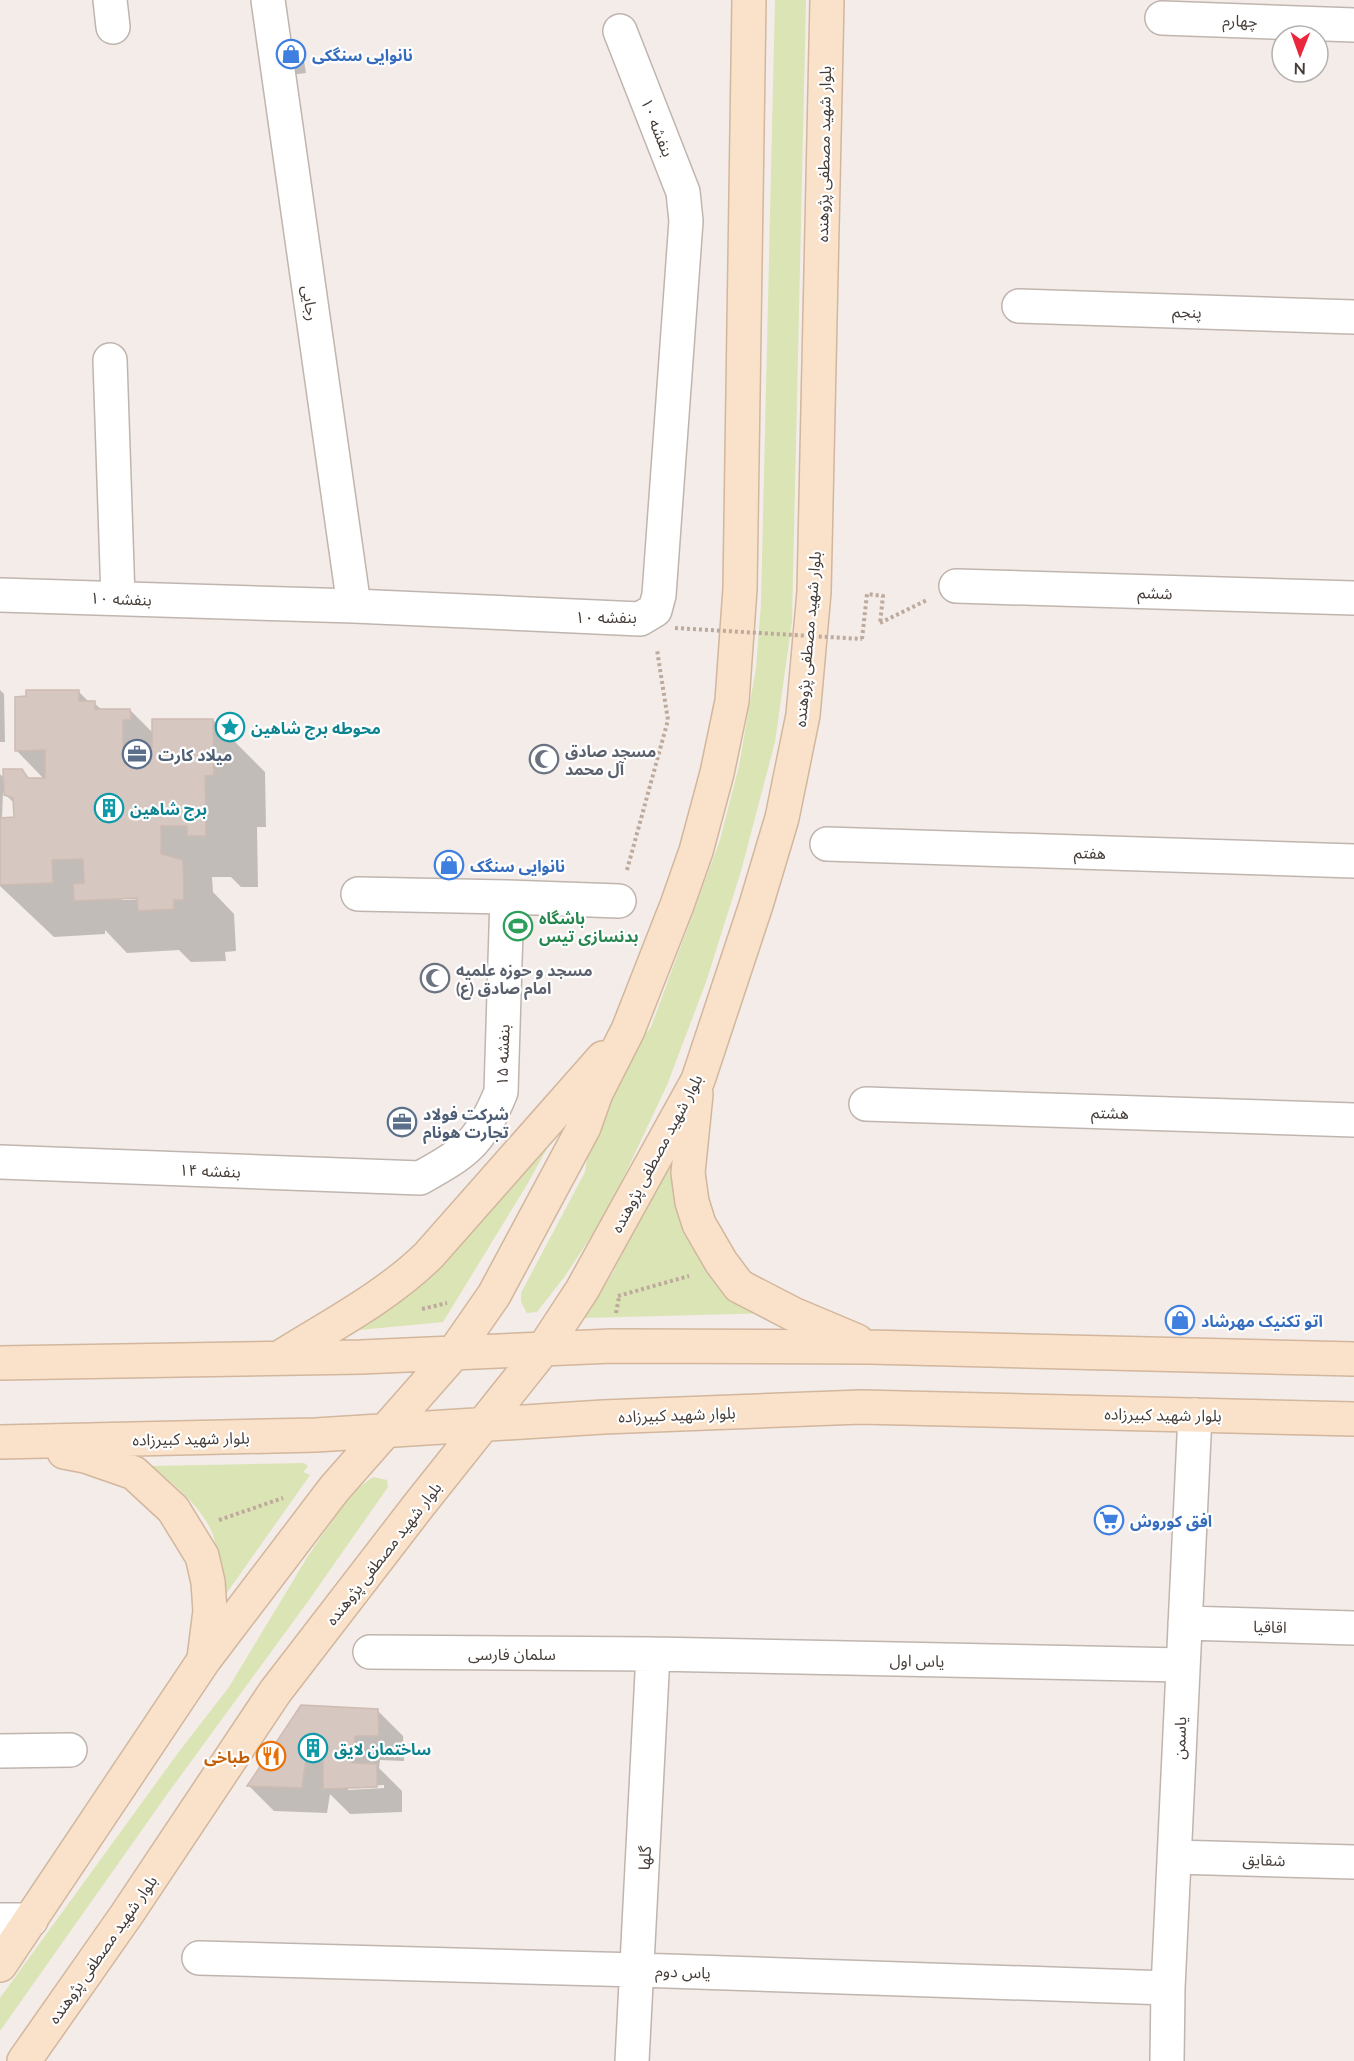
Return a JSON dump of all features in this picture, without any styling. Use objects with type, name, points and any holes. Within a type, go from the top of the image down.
[{"type":"main road","points":[[0,1965],[16,1920],[204,1660],[334,1489],[453,1354],[500,1285],[584,1127],[596,1093],[628,1030],[696,851],[717,773],[732,701],[740,589],[749,0]]},
{"type":"main road","name":"بلوار شهید مصطفی پژوهنده","points":[[24,2061],[127,1914],[275,1692],[544,1348],[582,1290],[698,1080],[756,906],[782,818],[803,715],[814,592],[827,0]]},
{"type":"main road","points":[[279,1358],[366,1305],[406,1277],[429,1256],[628,1030]]},
{"type":"main road","points":[[698,1080],[688,1173],[690,1193],[699,1224],[721,1262],[739,1286],[793,1314],[870,1347]]},
{"type":"main road","points":[[0,1363],[453,1354],[612,1346],[870,1347],[1354,1359]]},
{"type":"main road","name":"بلوار شهید کبیرزاده","points":[[3,1442],[316,1435],[603,1417],[861,1407],[1354,1419]]},
{"type":"main road","points":[[3,1442],[85,1456],[134,1473],[173,1509],[202,1556],[208,1582],[210,1611],[204,1660]]},
{"type":"street","name":"رجایی","points":[[268,0],[354,606]]},
{"type":"street","name":"چهارم","points":[[1162,18],[1354,25]]},
{"type":"street","name":"بنفشه ۱۰","points":[[0,595],[354,606],[640,619],[655,610],[659,595],[686,221],[684,192],[620,31]]},
{"type":"street","name":"پنجم","points":[[1019,306],[1354,317]]},
{"type":"street","points":[[110,360],[118,598]]},
{"type":"street","name":"ششم","points":[[956,586],[1354,598]]},
{"type":"street","name":"هفتم","points":[[827,844],[1354,861]]},
{"type":"street","points":[[358,894],[619,901]]},
{"type":"street","name":"بنفشه ۱۵","points":[[420,1178],[454,1160],[472,1145],[490,1117],[501,1092],[507,897]]},
{"type":"street","name":"هشتم","points":[[866,1104],[1354,1120]]},
{"type":"street","name":"بنفشه ۱۴","points":[[0,1162],[420,1178]]},
{"type":"street","name":"یاسمن","points":[[1167,2061],[1182,1665],[1195,1415]]},
{"type":"street","name":"اقاقیا","points":[[1185,1623],[1354,1628]]},
{"type":"street","name":"سلمان فارسی","points":[[370,1652],[653,1654]]},
{"type":"street","name":"یاس اول","points":[[653,1654],[1182,1665]]},
{"type":"street","name":"گلها","points":[[632,2061],[653,1654]]},
{"type":"street","points":[[0,1751],[70,1750]]},
{"type":"street","name":"شقایق","points":[[1174,1857],[1354,1862]]},
{"type":"street","name":"یاس دوم","points":[[199,1958],[1168,1988]]},
{"type":"path","points":[[675,628],[862,639],[867,594],[883,596],[880,624],[956,586]]},
{"type":"path","points":[[619,901],[668,720],[657,661]]},
{"type":"path","points":[[609,1293],[620,1296],[696,1273]]},
{"type":"path","points":[[616,1315],[620,1296]]},
{"type":"path","points":[[210,1524],[286,1497]]},
{"type":"green space","points":[[775,0],[806,0],[792,621],[775,742],[741,871],[706,982],[667,1085],[618,1189],[596,1229],[565,1276],[537,1312],[527,1313],[521,1302],[521,1293],[585,1172],[596,1093],[651,1027],[720,840],[739,766],[756,668],[761,604]]},
{"type":"green space","points":[[577,1095],[525,1188],[443,1322],[338,1332]]},
{"type":"green space","points":[[684,1130],[680,1171],[769,1313],[584,1318],[612,1274]]},
{"type":"green space","points":[[304,1463],[308,1466],[303,1472],[310,1475],[226,1594],[217,1549],[209,1525],[187,1497],[152,1466]]},
{"type":"green space","points":[[373,1477],[387,1480],[388,1487],[0,2031],[0,1998],[178,1753],[229,1687],[308,1556],[339,1511],[357,1489]]},
{"type":"building","name":"نانوایی سنگکی","points":[[283,41],[296,41],[301,67],[284,70]]},
{"type":"building","name":"برج شاهین","points":[[26,690],[79,690],[79,701],[95,701],[95,709],[130,709],[131,720],[123,720],[123,747],[152,747],[152,719],[213,719],[214,775],[205,776],[206,836],[187,836],[187,826],[161,826],[161,854],[183,860],[184,900],[174,900],[174,909],[138,911],[137,898],[74,901],[73,884],[84,883],[83,859],[52,860],[53,883],[0,885],[0,818],[14,817],[13,798],[4,795],[3,769],[22,769],[28,778],[45,778],[45,750],[15,751],[15,697],[26,696]]},
{"type":"building","name":"ساختمان لایق","points":[[301,1705],[378,1709],[379,1736],[355,1736],[352,1763],[377,1764],[377,1787],[323,1789],[323,1759],[306,1759],[302,1788],[247,1786]]},
{"type":"place","name":"نانوایی سنگکی","points":[[291,54]]},
{"type":"place","name":"محوطه برج شاهین","points":[[230,727]]},
{"type":"place","name":"میلاد کارت","points":[[137,754]]},
{"type":"place","name":"مسجد صادق آل محمد","points":[[544,759]]},
{"type":"place","name":"برج شاهین","points":[[109,808]]},
{"type":"place","name":"نانوایی سنگک","points":[[449,865]]},
{"type":"place","name":"باشگاه بدنسازی تیس","points":[[518,926]]},
{"type":"place","name":"مسجد و حوزه علمیه امام صادق (ع)","points":[[435,978]]},
{"type":"place","name":"شرکت فولاد تجارت هونام","points":[[402,1122]]},
{"type":"place","name":"اتو تکنیک مهرشاد","points":[[1180,1320]]},
{"type":"place","name":"افق کوروش","points":[[1109,1520]]},
{"type":"place","name":"ساختمان لایق","points":[[313,1748]]},
{"type":"place","name":"طباخی","points":[[271,1756]]}]
